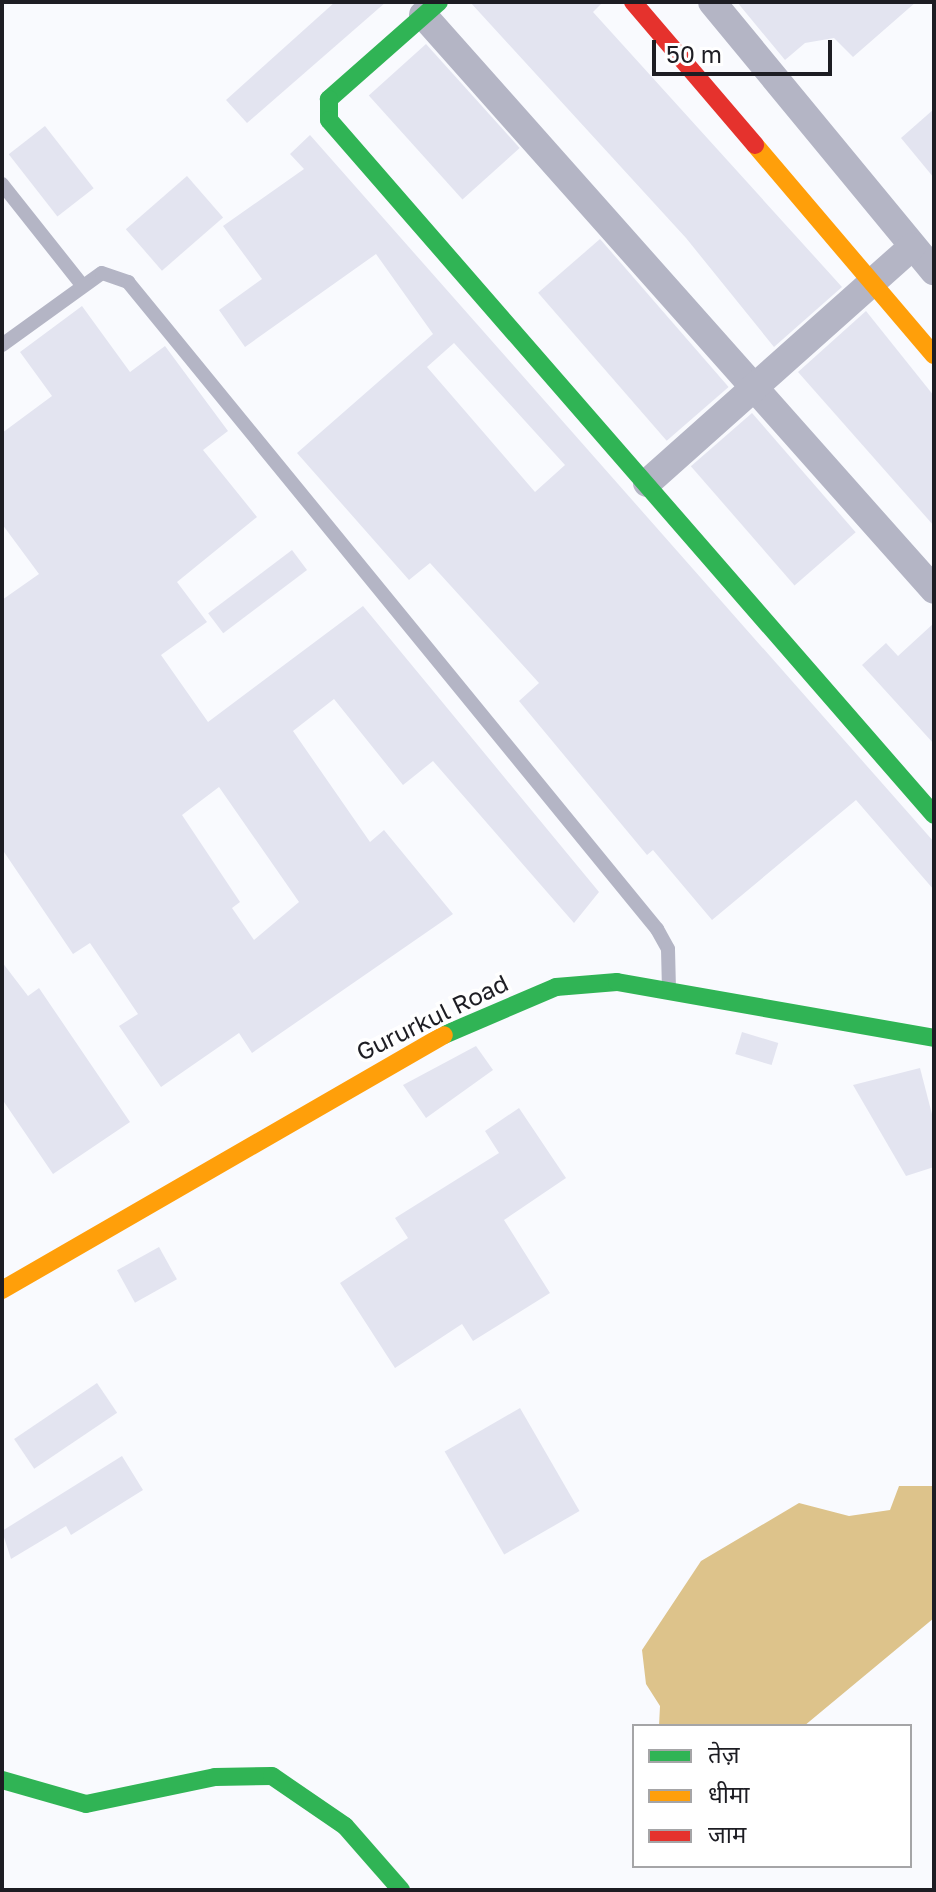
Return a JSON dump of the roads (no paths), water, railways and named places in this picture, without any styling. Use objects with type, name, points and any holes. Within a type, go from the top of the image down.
[{"type":"street","points":[[633,2],[871,285],[934,355]]},
{"type":"street","points":[[712,2],[934,271]]},
{"type":"street","points":[[934,590],[431,9],[329,99],[329,120],[934,815]]},
{"type":"street","points":[[647,483],[912,247]]},
{"type":"street","name":"Gururkul Road","points":[[2,1290],[414,1048],[503,1006],[580,983],[669,989],[934,1038]]},
{"type":"street","points":[[2,1780],[86,1804],[215,1777],[272,1776],[345,1826],[401,1890]]},
{"type":"lane","points":[[2,184],[82,285]]},
{"type":"lane","points":[[2,345],[82,285],[111,270],[144,300],[657,929],[668,949],[669,989]]}]
